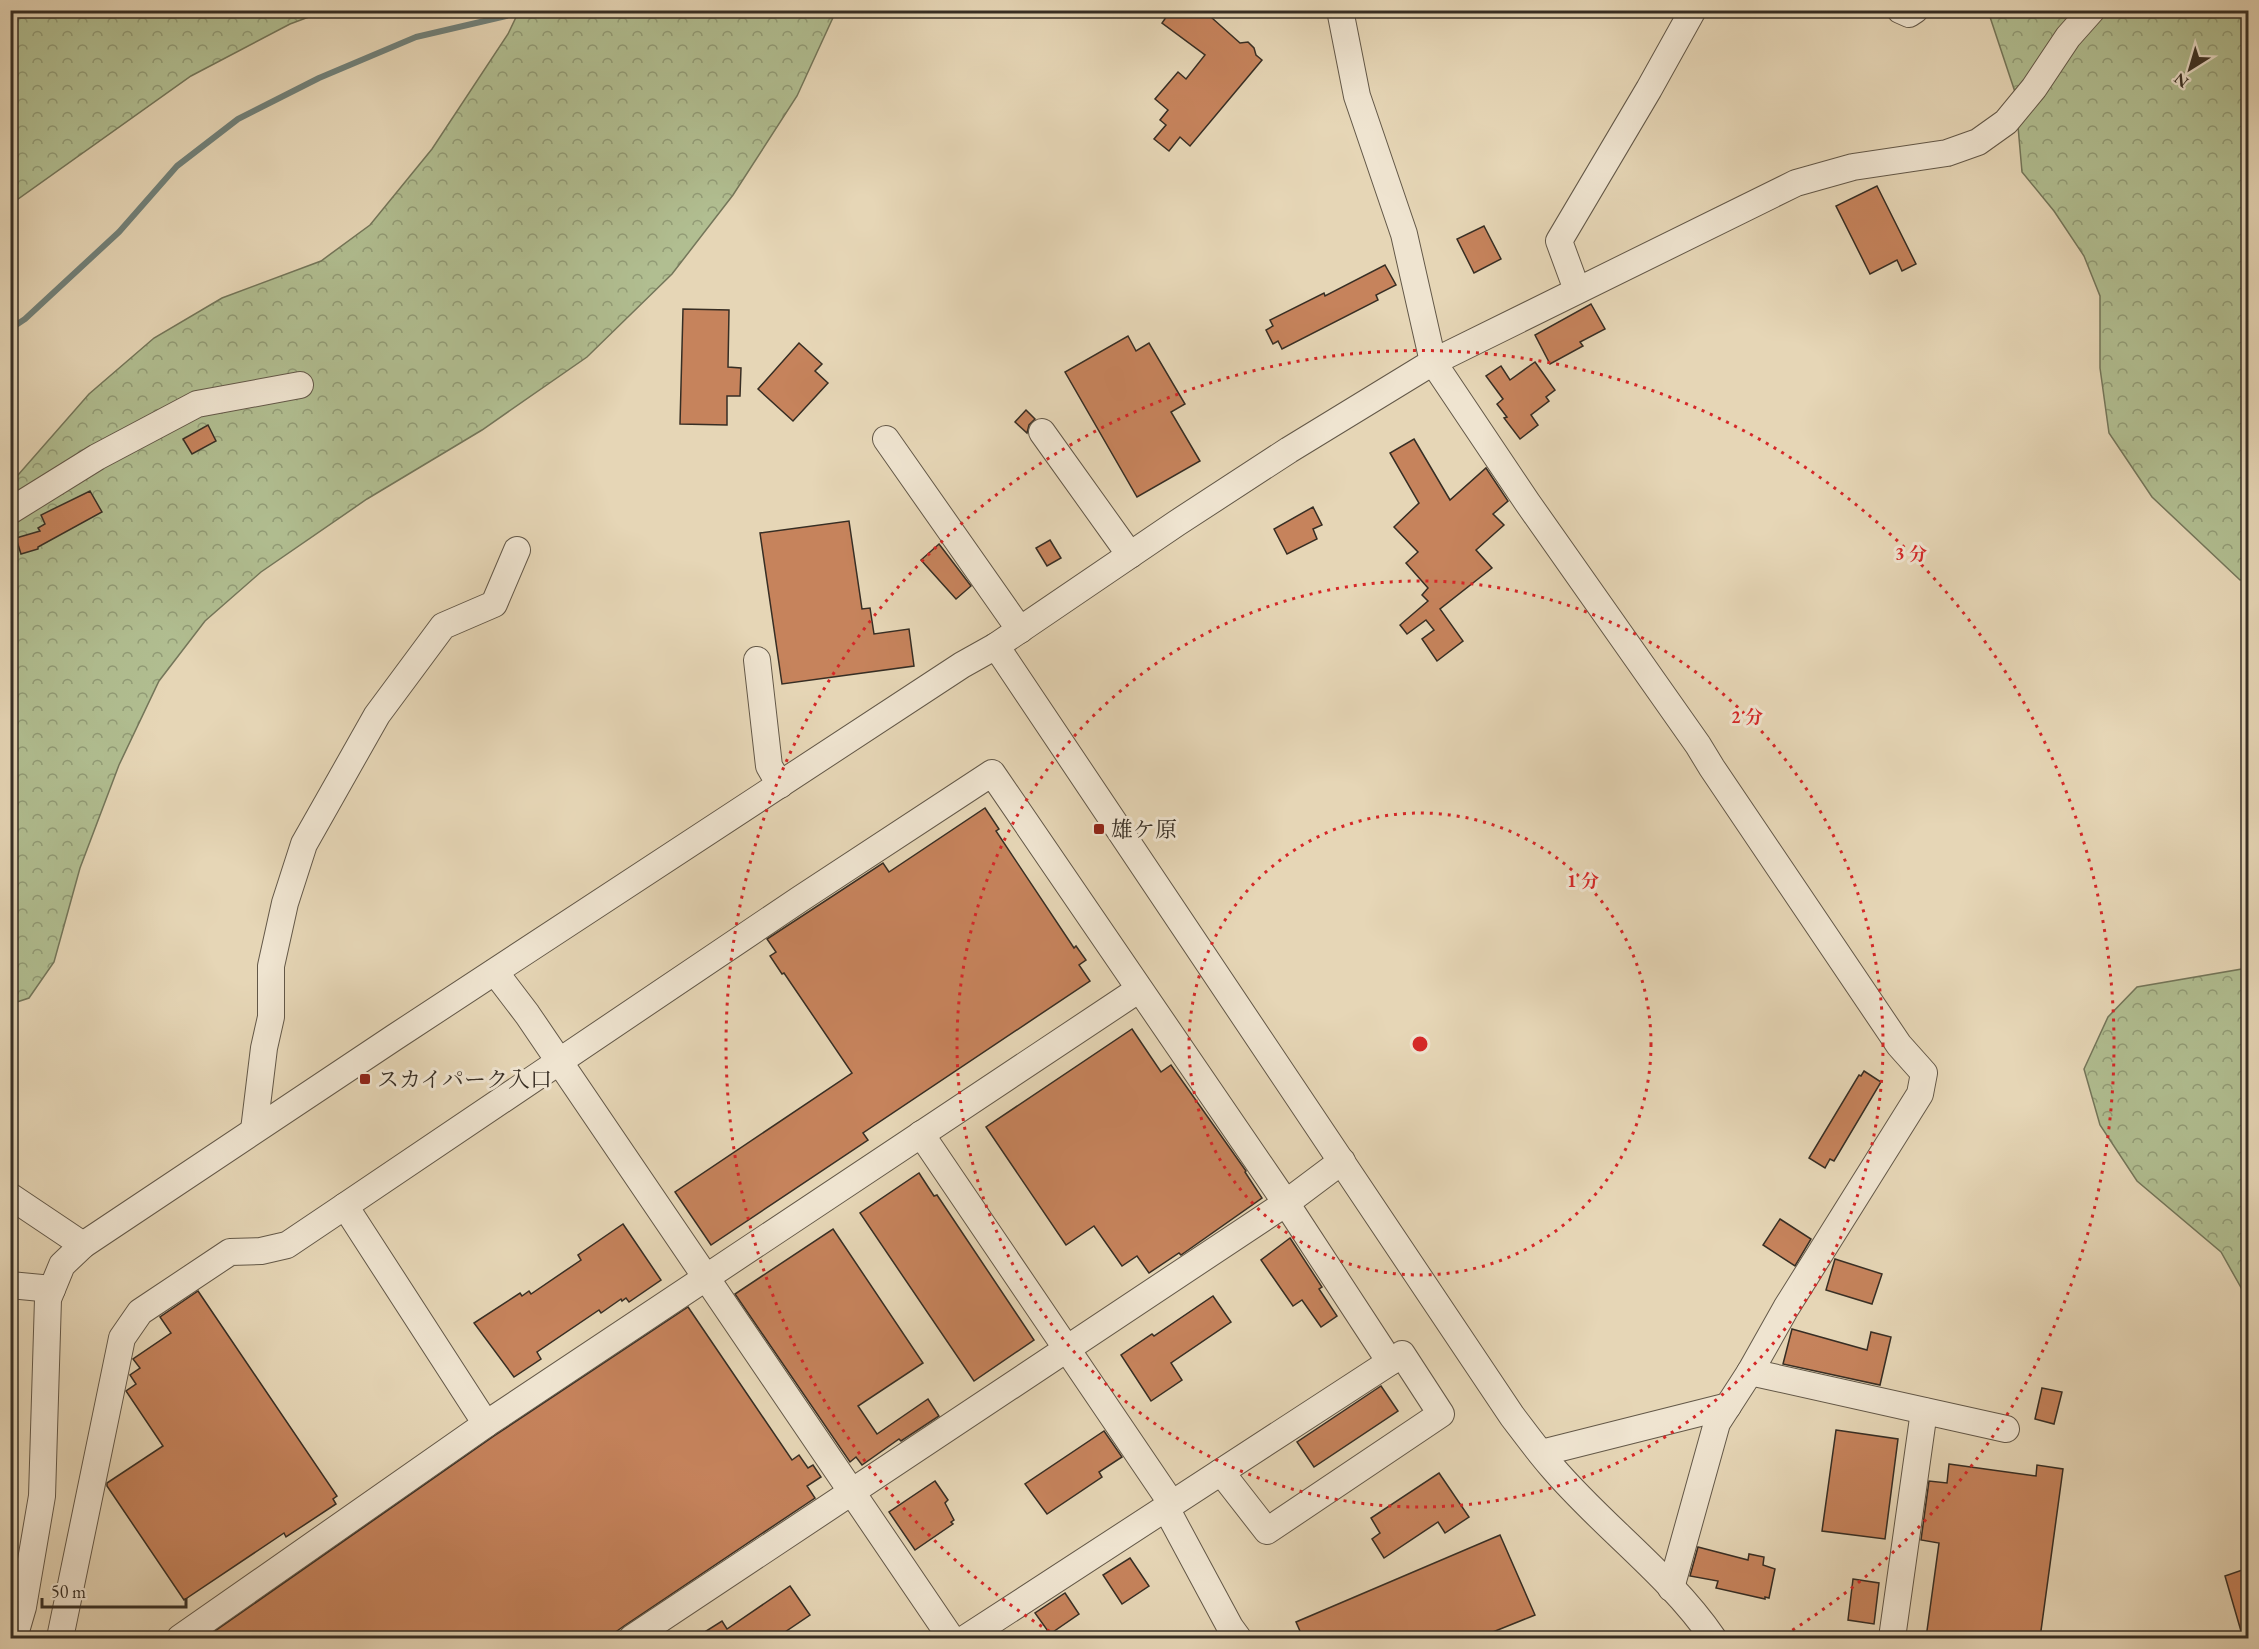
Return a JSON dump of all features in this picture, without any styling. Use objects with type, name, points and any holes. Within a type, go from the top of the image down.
[{"type":"street","points":[[1340,10],[1357,96],[1404,234],[1433,362],[1527,502],[1698,745],[1899,1045],[1924,1073],[1920,1094],[1717,1423],[1671,1588]]},
{"type":"street","points":[[1577,290],[1559,241],[1693,10]]},
{"type":"street","points":[[1900,10],[1909,14],[1915,10]]},
{"type":"street","points":[[14,1638],[23,1607],[42,1496],[48,1299],[62,1265],[83,1245],[254,1130],[962,665],[996,646],[1289,450],[1433,362],[1796,183],[1853,167],[1947,153],[1977,142],[2006,122],[2034,88],[2068,37],[2092,10]]},
{"type":"street","points":[[10,511],[98,457],[197,404],[300,386]]},
{"type":"street","points":[[1042,432],[1130,555]]},
{"type":"street","points":[[886,439],[1020,630]]},
{"type":"street","points":[[254,1130],[264,1048],[271,1017],[271,966],[285,903],[304,844],[377,715],[443,626],[494,604],[517,550]]},
{"type":"street","points":[[996,646],[1512,1416],[1552,1467],[1671,1588],[1702,1622],[1713,1638]]},
{"type":"street","points":[[757,660],[769,766],[780,785]]},
{"type":"street","points":[[60,1638],[122,1338],[140,1312],[230,1252],[261,1251],[287,1245],[992,773],[1138,990],[1287,1203],[1390,1362]]},
{"type":"street","points":[[495,972],[526,1014],[951,1638]]},
{"type":"street","points":[[180,1638],[486,1424],[1138,990]]},
{"type":"street","points":[[921,1134],[1068,1348],[1169,1506],[1230,1627],[1238,1638]]},
{"type":"street","points":[[632,1638],[1287,1203],[1342,1161]]},
{"type":"street","points":[[10,1196],[83,1245]]},
{"type":"street","points":[[345,1206],[486,1424]]},
{"type":"street","points":[[10,1285],[52,1289]]},
{"type":"street","points":[[966,1638],[1402,1354],[1441,1414],[1267,1531],[1221,1472]]},
{"type":"street","points":[[1750,1372],[2006,1429]]},
{"type":"street","points":[[1541,1453],[1728,1406]]},
{"type":"street","points":[[1892,1638],[1924,1411]]},
{"type":"green space","points":[[11,10],[325,11],[290,24],[191,76],[11,204]]},
{"type":"green space","points":[[519,11],[836,11],[797,96],[733,195],[672,274],[587,357],[482,430],[367,499],[261,572],[205,621],[159,681],[119,765],[80,868],[54,962],[29,998],[11,1004],[11,483],[89,394],[154,338],[222,298],[321,261],[370,225],[432,149],[508,34]]},
{"type":"green space","points":[[1982,11],[2248,11],[2248,579],[2240,580],[2152,497],[2109,433],[2100,368],[2100,296],[2084,256],[2054,211],[2022,172],[2015,92],[1990,17]]},
{"type":"green space","points":[[2248,968],[2248,1300],[2221,1252],[2137,1181],[2100,1125],[2084,1069],[2108,1017],[2137,987]]},
{"type":"building","points":[[1171,10],[1218,10],[1212,18],[1240,43],[1248,42],[1262,60],[1190,146],[1180,137],[1169,151],[1154,139],[1166,125],[1160,120],[1168,110],[1155,99],[1178,72],[1186,79],[1205,55],[1162,23]]},
{"type":"building","points":[[1877,186],[1916,264],[1902,271],[1897,260],[1870,274],[1836,206]]},
{"type":"building","points":[[1484,226],[1501,259],[1474,273],[1457,239]]},
{"type":"building","points":[[1385,265],[1396,285],[1376,295],[1378,300],[1282,349],[1278,341],[1273,344],[1266,330],[1273,326],[1270,320],[1324,293],[1325,296]]},
{"type":"building","points":[[1591,304],[1605,329],[1580,342],[1583,346],[1550,364],[1535,335]]},
{"type":"building","points":[[683,309],[729,310],[728,367],[741,368],[740,396],[727,396],[727,425],[680,424]]},
{"type":"building","points":[[1128,336],[1136,351],[1149,343],[1185,404],[1171,412],[1200,461],[1137,497],[1065,372]]},
{"type":"building","points":[[799,343],[822,364],[815,371],[828,383],[793,421],[758,389]]},
{"type":"building","points":[[1535,362],[1555,390],[1546,397],[1549,401],[1531,415],[1538,425],[1520,439],[1504,418],[1507,417],[1497,404],[1503,399],[1486,376],[1501,366],[1510,380]]},
{"type":"building","points":[[1026,410],[1035,419],[1029,425],[1027,433],[1015,422]]},
{"type":"building","points":[[208,425],[216,441],[192,454],[183,439]]},
{"type":"building","points":[[1414,439],[1450,500],[1486,468],[1508,501],[1493,514],[1504,525],[1476,550],[1492,568],[1440,609],[1463,641],[1437,661],[1422,639],[1434,630],[1426,620],[1407,634],[1400,625],[1428,601],[1422,595],[1428,588],[1406,563],[1418,552],[1394,527],[1419,503],[1390,453]]},
{"type":"building","points":[[90,491],[102,512],[38,549],[21,554],[16,538],[40,531],[38,528],[45,524],[41,515]]},
{"type":"building","points":[[1313,507],[1322,525],[1313,529],[1317,539],[1287,554],[1274,529]]},
{"type":"building","points":[[849,521],[862,609],[870,608],[874,634],[909,629],[914,666],[782,684],[760,533]]},
{"type":"building","points":[[1050,540],[1061,558],[1047,566],[1036,548]]},
{"type":"building","points":[[939,544],[971,586],[956,599],[921,560]]},
{"type":"building","points":[[985,808],[999,829],[996,831],[1074,948],[1076,946],[1086,960],[1079,965],[1090,981],[863,1133],[868,1140],[711,1245],[675,1192],[852,1073],[770,956],[776,952],[767,939],[883,863],[889,872]]},
{"type":"building","points":[[1132,1029],[1161,1072],[1171,1065],[1246,1171],[1262,1198],[1181,1255],[1179,1253],[1149,1273],[1137,1256],[1122,1266],[1094,1226],[1066,1245],[986,1127]]},
{"type":"building","points":[[1864,1071],[1881,1082],[1834,1161],[1830,1159],[1825,1168],[1809,1158],[1859,1075],[1861,1076]]},
{"type":"building","points":[[919,1173],[934,1196],[937,1195],[1034,1340],[974,1381],[860,1213]]},
{"type":"building","points":[[1780,1219],[1811,1239],[1795,1266],[1763,1245]]},
{"type":"building","points":[[623,1224],[661,1280],[629,1302],[626,1298],[622,1301],[621,1299],[601,1313],[599,1310],[537,1352],[541,1359],[514,1377],[474,1323],[520,1293],[522,1296],[529,1291],[531,1294],[581,1260],[578,1255]]},
{"type":"building","points":[[833,1229],[923,1363],[858,1406],[877,1434],[928,1399],[939,1416],[901,1441],[899,1439],[862,1465],[856,1457],[850,1462],[735,1294]]},
{"type":"building","points":[[1290,1238],[1322,1287],[1319,1289],[1337,1316],[1321,1327],[1302,1300],[1293,1306],[1261,1260]]},
{"type":"building","points":[[1835,1259],[1882,1274],[1872,1304],[1826,1290]]},
{"type":"building","points":[[198,1291],[337,1496],[333,1499],[336,1504],[286,1537],[284,1533],[184,1600],[107,1483],[163,1446],[126,1391],[136,1384],[130,1375],[140,1368],[133,1359],[171,1333],[160,1317]]},
{"type":"building","points":[[1213,1296],[1231,1322],[1171,1363],[1182,1380],[1151,1401],[1121,1355],[1152,1334],[1154,1336]]},
{"type":"building","points":[[688,1307],[792,1460],[799,1455],[808,1468],[813,1465],[821,1477],[807,1486],[815,1498],[607,1638],[205,1638],[494,1436]]},
{"type":"building","points":[[1792,1329],[1867,1350],[1871,1332],[1891,1337],[1880,1385],[1783,1364]]},
{"type":"building","points":[[1381,1386],[1398,1411],[1314,1467],[1297,1442]]},
{"type":"building","points":[[2042,1388],[2062,1392],[2054,1424],[2035,1419]]},
{"type":"building","points":[[1836,1430],[1898,1439],[1885,1539],[1822,1531]]},
{"type":"building","points":[[1104,1431],[1122,1457],[1099,1472],[1102,1477],[1047,1514],[1025,1484]]},
{"type":"building","points":[[1949,1464],[2036,1476],[2037,1465],[2063,1469],[2040,1638],[1926,1638],[1939,1543],[1921,1540],[1929,1481],[1947,1483]]},
{"type":"building","points":[[1439,1473],[1469,1517],[1445,1533],[1438,1522],[1384,1558],[1372,1539],[1380,1533],[1371,1518]]},
{"type":"building","points":[[935,1481],[948,1500],[945,1503],[954,1520],[951,1522],[953,1524],[915,1550],[889,1512]]},
{"type":"building","points":[[1500,1535],[1535,1615],[1478,1638],[1303,1638],[1296,1622]]},
{"type":"building","points":[[1698,1547],[1748,1560],[1749,1554],[1764,1557],[1763,1565],[1775,1569],[1769,1598],[1716,1588],[1718,1581],[1690,1576]]},
{"type":"building","points":[[1130,1558],[1149,1586],[1122,1604],[1103,1575]]},
{"type":"building","points":[[2248,1568],[2248,1638],[2243,1638],[2225,1576]]},
{"type":"building","points":[[1853,1579],[1879,1583],[1874,1624],[1848,1620]]},
{"type":"building","points":[[790,1586],[810,1615],[776,1638],[695,1638],[722,1621],[727,1629]]},
{"type":"building","points":[[1065,1593],[1079,1614],[1050,1634],[1035,1613]]},
{"type":"waterway","points":[[10,329],[25,319],[119,232],[177,166],[238,119],[319,78],[416,37],[506,16],[517,10]]},
{"type":"place","name":"雄ケ原","points":[[1099,829]]},
{"type":"place","name":"スカイパーク入口","points":[[365,1079]]}]
